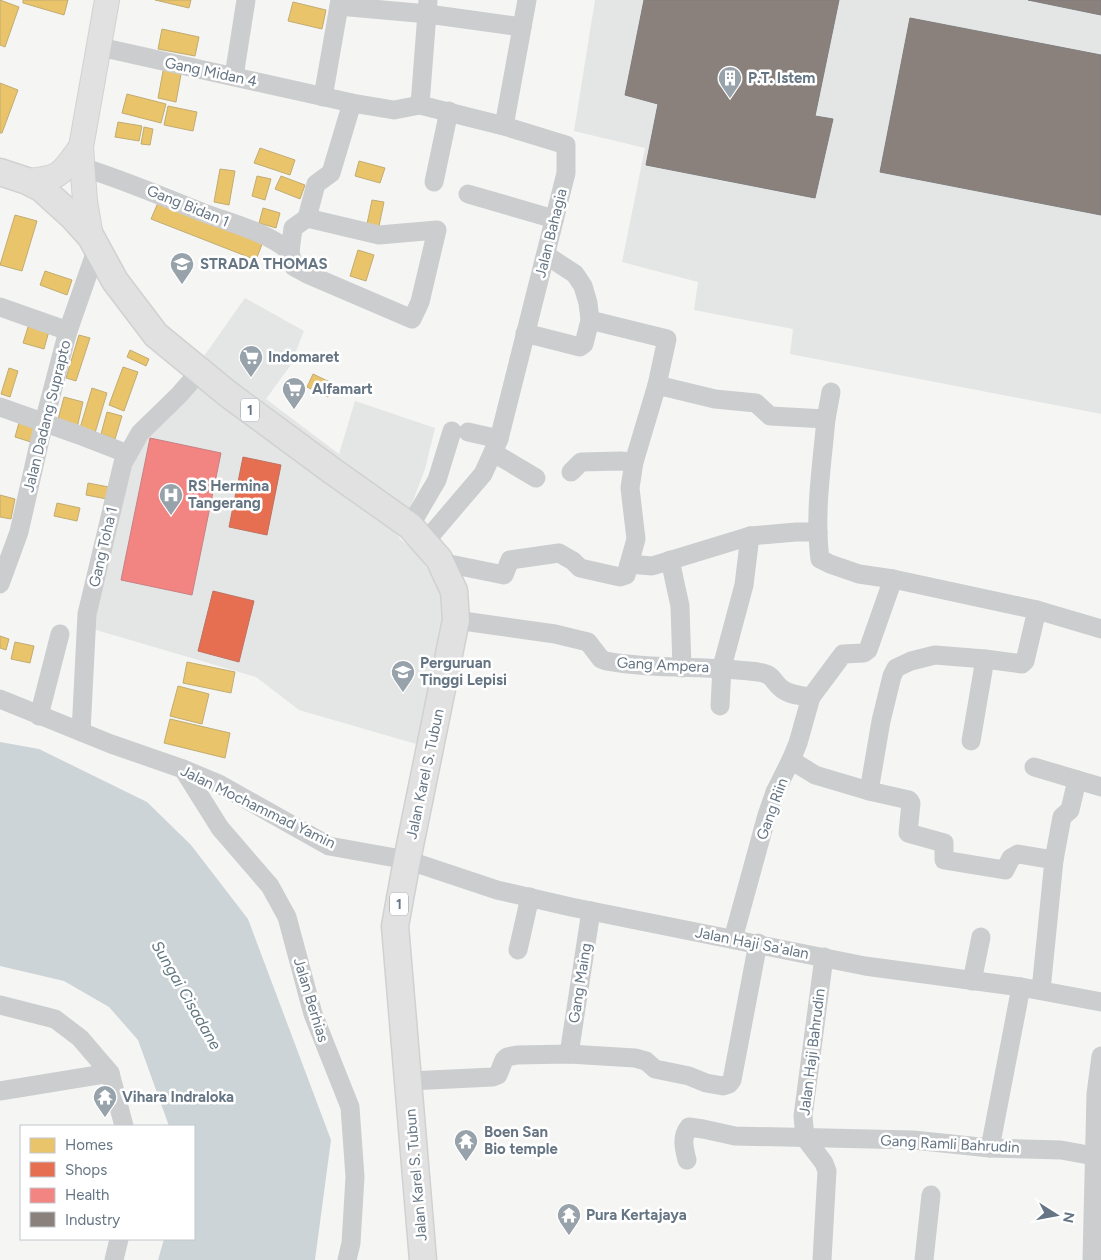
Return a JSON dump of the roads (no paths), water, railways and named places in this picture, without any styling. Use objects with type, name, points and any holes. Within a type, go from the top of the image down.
[{"type":"highway","name":"1","points":[[0,172],[41,188],[73,217],[94,243]]},
{"type":"highway","name":"Jalan Karel S. Tubun","points":[[94,243],[116,281],[156,335],[425,544],[454,591],[456,620],[395,926],[423,1260]]},
{"type":"main road","points":[[94,243],[86,214],[82,157],[107,0]]},
{"type":"main road","points":[[27,181],[49,179],[60,174],[82,157]]},
{"type":"street","points":[[234,76],[246,0]]},
{"type":"street","points":[[504,126],[527,0]]},
{"type":"street","points":[[323,97],[340,3],[428,7],[522,27]]},
{"type":"street","points":[[420,105],[428,7]]},
{"type":"street","name":"Gang Midan 4","points":[[100,47],[323,97]]},
{"type":"street","name":"Jalan Bahagia","points":[[323,97],[394,110],[420,105],[504,126],[566,145],[566,173],[496,447],[483,474],[425,544]]},
{"type":"street","points":[[307,218],[379,235],[437,230],[420,302],[412,319],[294,267],[290,252],[293,228],[307,218],[316,184],[331,173],[352,103]]},
{"type":"street","points":[[434,182],[449,111]]},
{"type":"street","name":"Gang Bidan 1","points":[[82,157],[126,181],[256,233],[279,244],[290,252]]},
{"type":"street","points":[[468,194],[554,220]]},
{"type":"street","name":"Jalan Dadang Suprapto","points":[[0,584],[18,532],[68,330],[94,243]]},
{"type":"street","points":[[525,333],[582,346],[584,344],[590,320],[583,286],[575,274],[546,255]]},
{"type":"street","points":[[0,306],[68,330]]},
{"type":"street","points":[[536,478],[496,447],[460,432],[437,480],[425,544],[504,575],[510,560],[554,553],[566,556],[580,568],[620,577],[626,574],[636,539],[630,488],[634,462],[667,339],[590,320]]},
{"type":"street","name":"Gang Toha 1","points":[[81,732],[87,614],[121,472],[128,454],[140,433],[179,395],[200,371]]},
{"type":"street","points":[[656,385],[715,399],[756,403],[770,416],[826,419]]},
{"type":"street","points":[[831,392],[820,477],[818,532],[820,559],[859,574],[893,579],[1037,610],[1101,629]]},
{"type":"street","points":[[0,407],[128,454]]},
{"type":"street","points":[[571,472],[581,462],[634,462]]},
{"type":"street","points":[[629,564],[652,566],[750,536],[818,532]]},
{"type":"street","points":[[720,706],[722,667],[744,585],[750,536]]},
{"type":"street","points":[[670,560],[680,606],[682,668]]},
{"type":"street","points":[[791,760],[798,743],[811,697],[843,654],[864,653],[868,650],[893,579]]},
{"type":"street","points":[[869,791],[881,721],[892,676],[896,668],[911,661],[936,655],[985,658],[1017,664],[1025,661],[1037,610]]},
{"type":"street","name":"Gang Ampera","points":[[456,620],[555,634],[588,642],[601,659],[606,661],[682,668],[722,667],[771,676],[787,692],[811,697]]},
{"type":"street","points":[[39,716],[60,634]]},
{"type":"street","points":[[971,741],[985,658]]},
{"type":"street","name":"Jalan Mochammad Yamin","points":[[0,699],[39,716],[219,784],[329,846],[407,860]]},
{"type":"street","name":"Gang Riin","points":[[734,939],[767,815],[775,792],[791,760],[815,775],[911,801],[908,833],[944,843],[944,860],[1005,870],[1011,858],[1018,854],[1054,860]]},
{"type":"street","points":[[1034,767],[1101,787]]},
{"type":"street","name":"Jalan Berhias","points":[[183,769],[220,828],[270,886],[287,916],[313,1014],[350,1107],[355,1177],[351,1244],[347,1260]]},
{"type":"street","points":[[1041,990],[1054,860],[1062,817],[1070,810],[1077,780]]},
{"type":"street","name":"Jalan Haji Sa'alan","points":[[407,860],[497,890],[591,911],[865,966],[1041,990],[1101,1002]]},
{"type":"street","points":[[518,950],[530,897]]},
{"type":"street","name":"Gang Maing","points":[[569,1054],[591,911]]},
{"type":"street","points":[[972,980],[981,936]]},
{"type":"street","points":[[408,1081],[493,1077],[498,1074],[507,1057],[517,1055],[569,1054],[640,1059],[646,1061],[657,1070],[689,1076],[706,1083],[724,1086],[732,1080],[758,944]]},
{"type":"street","name":"Jalan Haji Bahrudin","points":[[805,1138],[802,1116],[824,957]]},
{"type":"street","points":[[990,1148],[1020,987]]},
{"type":"street","points":[[0,1005],[55,1020],[80,1038],[110,1073],[124,1125]]},
{"type":"street","points":[[1092,1260],[1095,1187],[1094,1156],[1101,1056]]},
{"type":"street","points":[[0,1091],[110,1073]]},
{"type":"street","name":"Gang Ramli Bahrudin","points":[[687,1160],[684,1146],[685,1135],[689,1127],[703,1128],[735,1136],[913,1140],[990,1148],[1061,1150],[1094,1156]]},
{"type":"street","points":[[805,1138],[824,1163],[827,1171],[822,1260]]},
{"type":"street","points":[[924,1260],[930,1195]]},
{"type":"street","points":[[114,1260],[120,1240]]},
{"type":"water","name":"Sungai Cisadane","points":[[0,742],[39,749],[147,802],[191,845],[248,919],[331,1140],[315,1260],[158,1260],[164,1240],[195,1240],[195,1125],[169,1125],[138,1040],[109,1007],[64,981],[0,966]]},
{"type":"place","name":"P.T. Istem","points":[[730,99]]},
{"type":"place","name":"STRADA THOMAS","points":[[182,285]]},
{"type":"place","name":"Indomaret","points":[[251,378]]},
{"type":"place","name":"Alfamart","points":[[294,410]]},
{"type":"place","name":"RS Hermina Tangerang","points":[[171,516]]},
{"type":"place","name":"Perguruan Tinggi Lepisi","points":[[403,693]]},
{"type":"place","name":"Vihara Indraloka","points":[[105,1118]]},
{"type":"place","name":"Boen San Bio temple","points":[[466,1162]]},
{"type":"place","name":"Pura Kertajaya","points":[[569,1236]]}]
